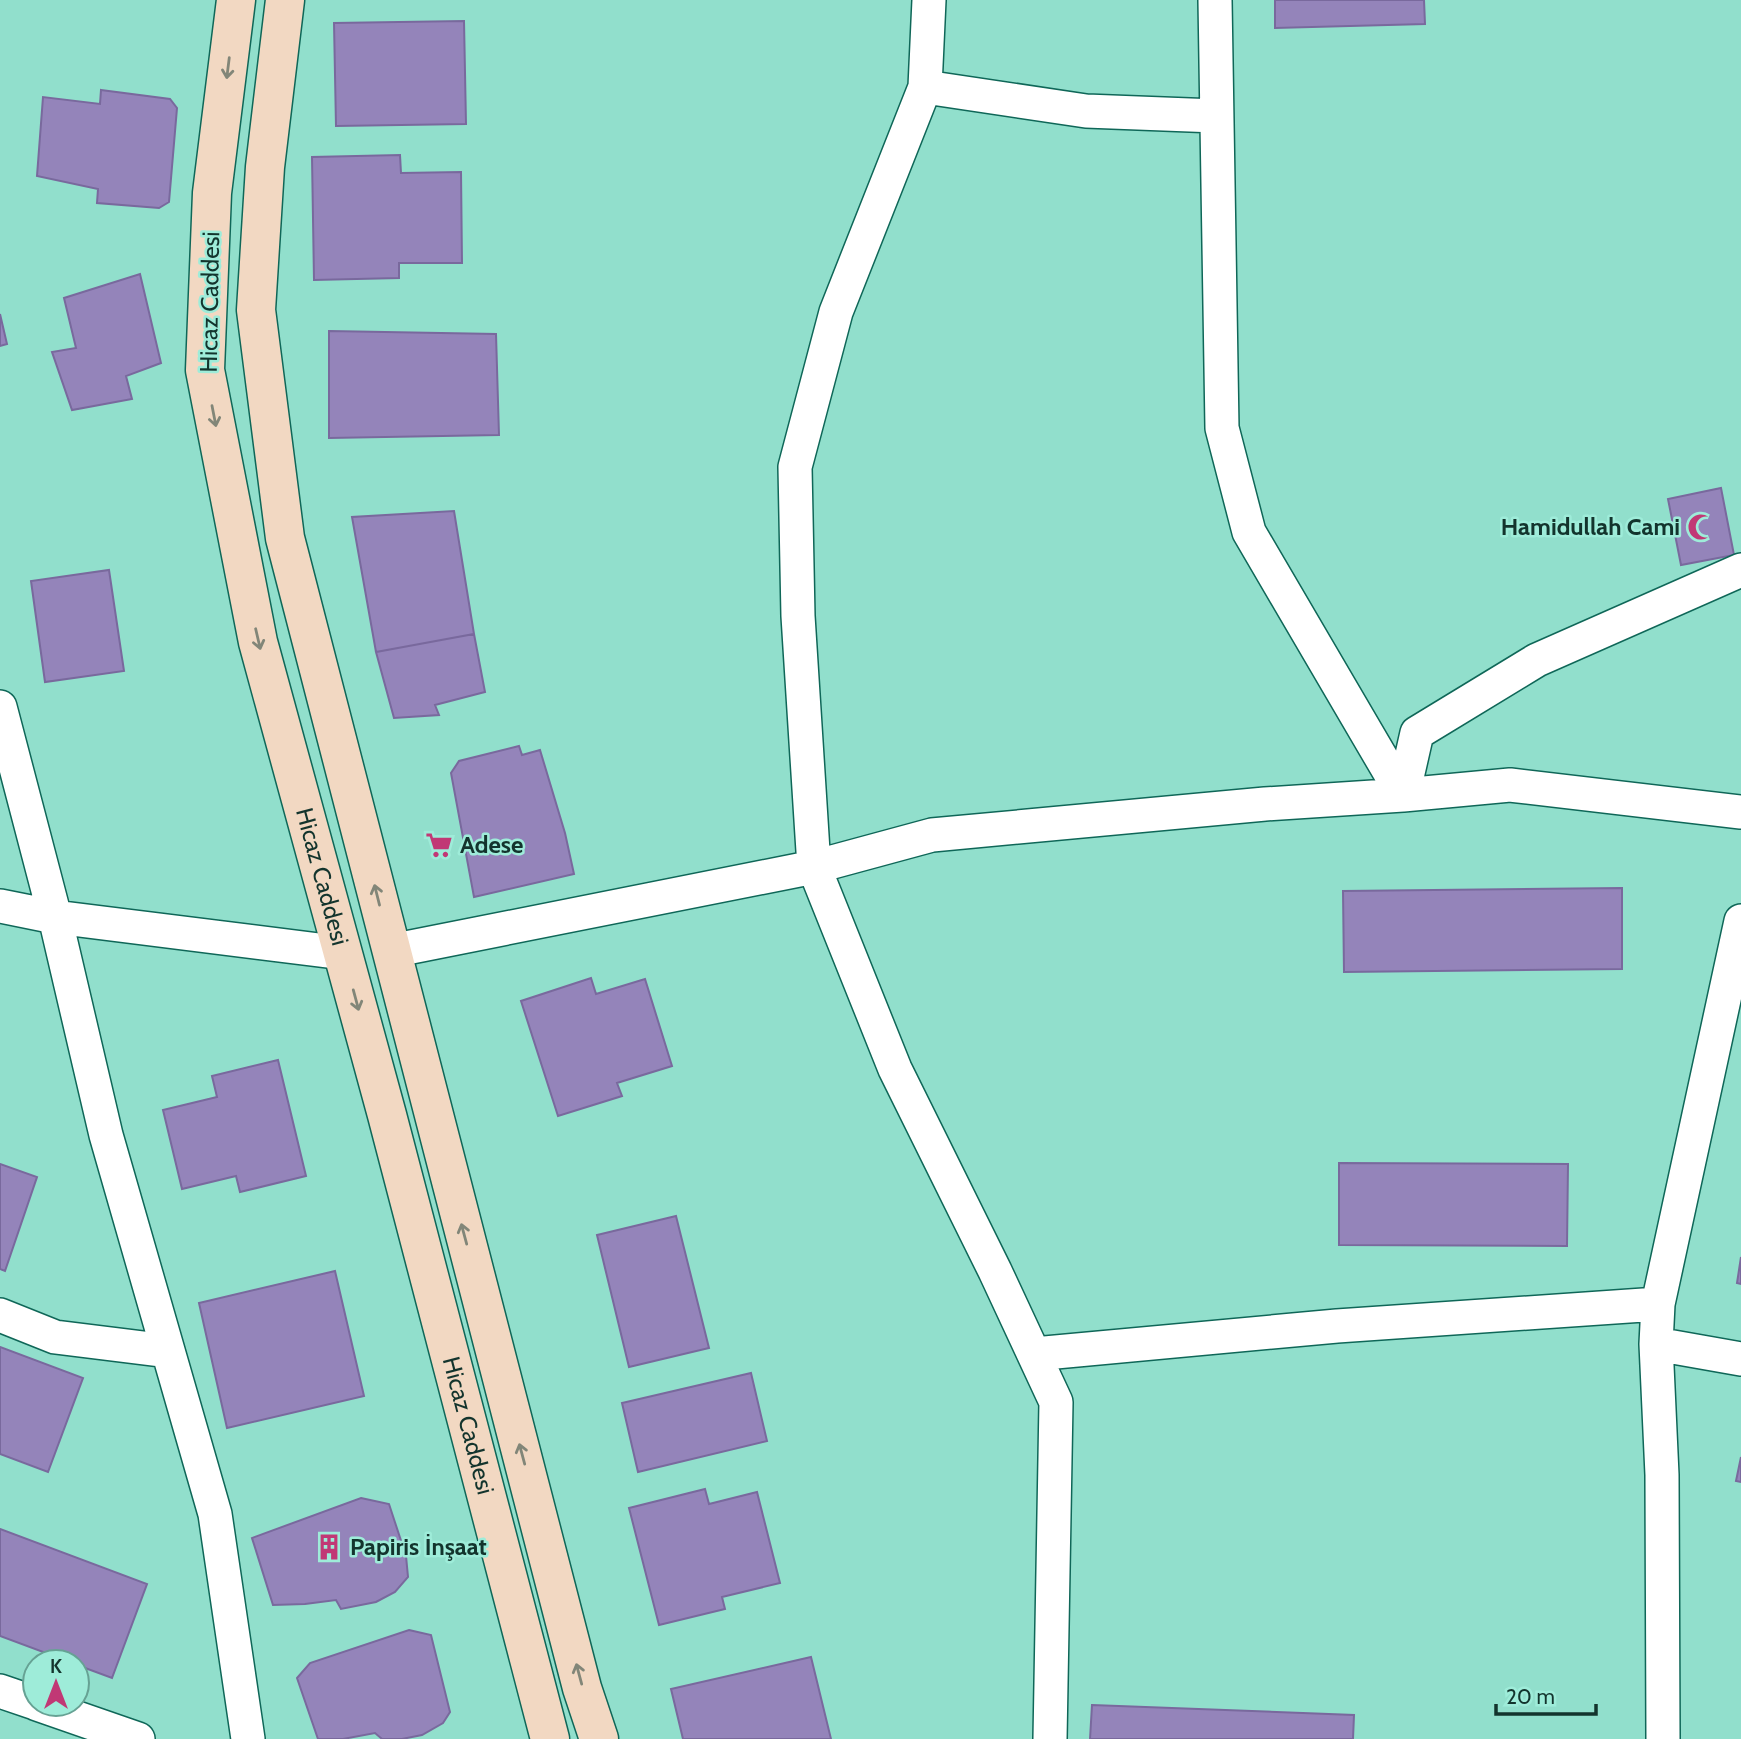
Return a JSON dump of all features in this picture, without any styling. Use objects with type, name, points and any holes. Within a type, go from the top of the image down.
[{"type":"main road","name":"Hicaz Caddesi","points":[[236,0],[212,193],[205,370],[258,642],[387,1115],[550,1739]]},
{"type":"main road","name":"Hicaz Caddesi","points":[[285,0],[265,167],[256,310],[285,538],[582,1688],[600,1739]]},
{"type":"street","points":[[929,0],[925,87],[836,312],[795,467],[798,617],[814,867],[895,1069],[995,1271],[1056,1402],[1049,1739]]},
{"type":"street","points":[[1215,0],[1222,428],[1249,532],[1403,795]]},
{"type":"street","points":[[925,87],[1086,111],[1216,117]]},
{"type":"street","points":[[1403,795],[1417,733],[1537,660],[1741,570]]},
{"type":"street","points":[[0,707],[55,918],[106,1135],[215,1514],[248,1739]]},
{"type":"street","points":[[391,951],[814,867],[932,835],[1265,804],[1510,785],[1741,812]]},
{"type":"street","points":[[0,906],[55,918],[343,953]]},
{"type":"street","points":[[1663,1739],[1662,1475],[1656,1344],[1658,1304],[1741,921]]},
{"type":"street","points":[[1034,1354],[1337,1326],[1658,1304]]},
{"type":"street","points":[[0,1315],[55,1337],[168,1350]]},
{"type":"street","points":[[1656,1344],[1741,1359]]},
{"type":"street","points":[[0,1691],[21,1699]]},
{"type":"street","points":[[77,1718],[138,1739]]},
{"type":"building","points":[[1275,0],[1424,0],[1425,24],[1275,28]]},
{"type":"building","points":[[464,21],[466,124],[336,126],[334,23]]},
{"type":"building","points":[[101,90],[170,99],[177,108],[169,202],[159,208],[97,203],[98,189],[37,176],[43,97],[100,104]]},
{"type":"building","points":[[400,155],[401,173],[461,172],[462,263],[399,263],[399,278],[314,280],[312,157]]},
{"type":"building","points":[[140,274],[161,363],[126,376],[132,399],[72,410],[52,352],[76,348],[64,298]]},
{"type":"building","points":[[0,314],[7,344],[0,346]]},
{"type":"building","points":[[329,331],[496,334],[499,435],[329,438]]},
{"type":"building","name":"Hamidullah Cami","points":[[1721,488],[1734,555],[1681,565],[1668,499]]},
{"type":"building","points":[[454,511],[474,634],[376,652],[352,517]]},
{"type":"building","points":[[109,570],[124,671],[45,682],[31,581]]},
{"type":"building","points":[[474,634],[485,692],[435,705],[439,715],[394,718],[376,652]]},
{"type":"building","points":[[519,746],[522,755],[540,750],[565,833],[574,874],[474,897],[451,773],[459,761]]},
{"type":"building","points":[[1622,888],[1622,969],[1344,972],[1343,891]]},
{"type":"building","points":[[591,978],[596,994],[645,979],[672,1066],[617,1083],[622,1096],[558,1116],[521,1001]]},
{"type":"building","points":[[278,1060],[306,1176],[240,1192],[236,1176],[182,1189],[163,1110],[217,1097],[212,1076]]},
{"type":"building","points":[[1339,1163],[1568,1164],[1567,1246],[1339,1245]]},
{"type":"building","points":[[0,1164],[37,1177],[5,1271],[0,1269]]},
{"type":"building","points":[[676,1216],[709,1348],[629,1367],[597,1235]]},
{"type":"building","points":[[1741,1257],[1741,1284],[1737,1283]]},
{"type":"building","points":[[335,1271],[364,1396],[227,1428],[199,1303]]},
{"type":"building","points":[[0,1347],[83,1378],[48,1472],[0,1454]]},
{"type":"building","points":[[751,1373],[767,1441],[638,1472],[622,1403]]},
{"type":"building","points":[[1741,1457],[1741,1482],[1736,1481]]},
{"type":"building","points":[[705,1489],[709,1504],[757,1492],[780,1583],[722,1597],[725,1609],[659,1625],[629,1508]]},
{"type":"building","name":"Papiris İnşaat","points":[[361,1498],[389,1504],[406,1556],[408,1577],[395,1592],[376,1602],[341,1609],[336,1600],[273,1605],[252,1538]]},
{"type":"building","points":[[0,1529],[147,1584],[112,1678],[91,1670],[91,1648],[32,1648],[0,1636]]},
{"type":"building","points":[[409,1630],[431,1635],[450,1712],[443,1723],[422,1735],[402,1739],[382,1739],[375,1733],[343,1739],[318,1739],[297,1678],[310,1663]]},
{"type":"building","points":[[811,1657],[831,1739],[683,1739],[671,1689]]},
{"type":"building","points":[[1092,1705],[1354,1715],[1353,1739],[1090,1739]]},
{"type":"place","name":"Hamidullah Cami","points":[[1701,527]]},
{"type":"place","name":"Adese","points":[[439,845]]},
{"type":"place","name":"Papiris İnşaat","points":[[329,1547]]}]
